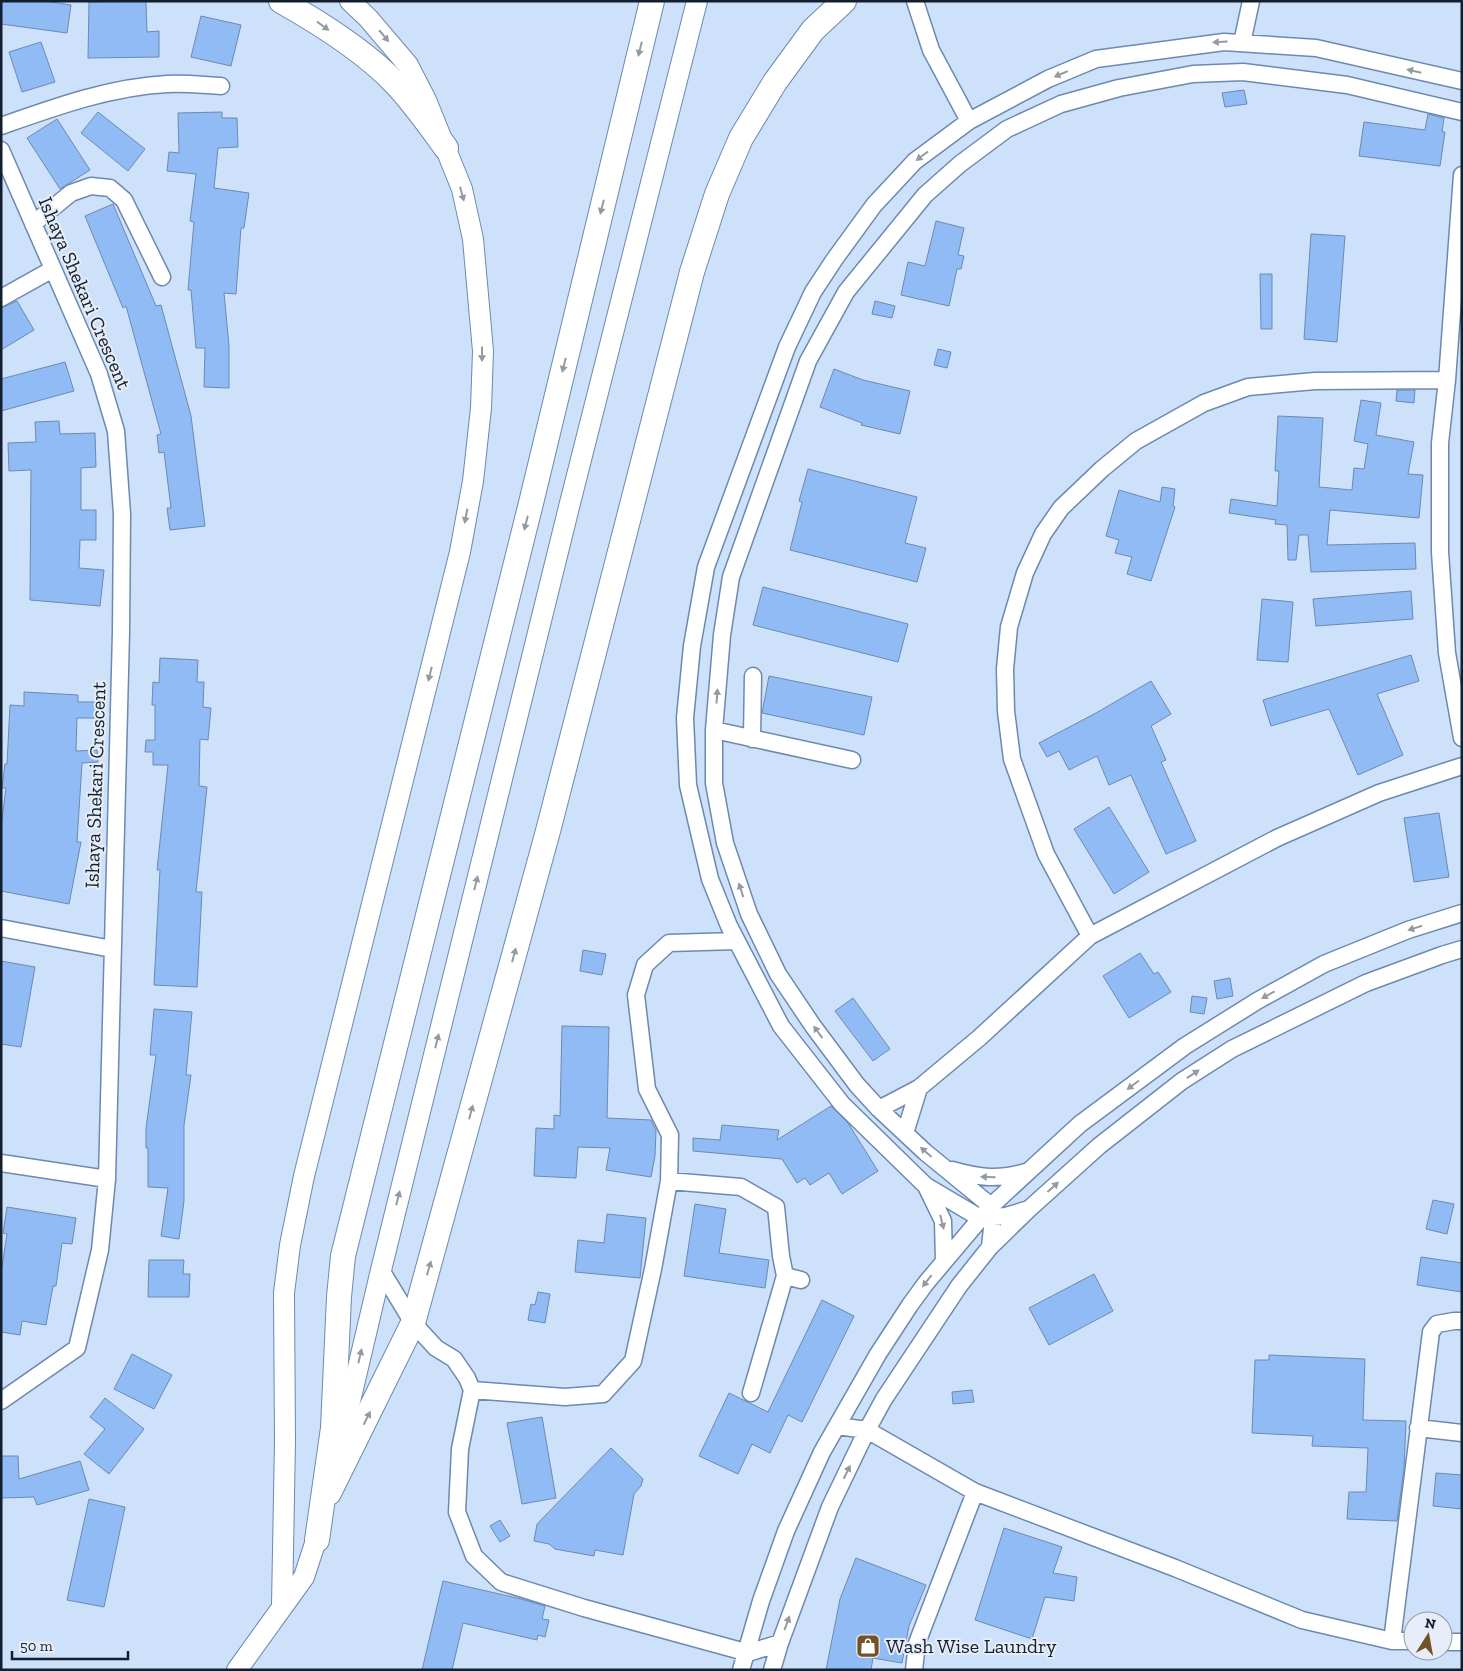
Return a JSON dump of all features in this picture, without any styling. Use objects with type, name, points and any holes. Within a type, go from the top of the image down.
[{"type":"highway","points":[[281,1],[315,20],[363,55],[396,83],[426,118],[446,148]]},
{"type":"highway","points":[[317,1540],[333,1428],[339,1297],[344,1256],[530,508],[652,1]]},
{"type":"highway","points":[[329,1493],[413,1323],[548,831],[692,272],[717,194],[741,138],[775,82],[813,30],[844,1]]},
{"type":"main road","points":[[282,1606],[285,1441],[284,1293],[290,1245],[304,1176],[460,552],[473,481],[481,408],[483,351],[479,298],[473,239],[462,189],[426,100],[408,65],[368,18],[350,1]]},
{"type":"main road","points":[[237,1670],[304,1577],[317,1540],[380,1270],[570,501],[697,1]]},
{"type":"street","points":[[915,1],[931,50],[969,121]]},
{"type":"street","points":[[1242,43],[1251,1]]},
{"type":"street","points":[[944,1261],[943,1221],[926,1186],[842,1104],[781,1026],[736,941],[710,879],[688,785],[685,718],[692,646],[706,568],[786,347],[813,292],[834,260],[874,205],[915,161],[969,121],[1048,79],[1096,59],[1224,42],[1242,43],[1316,48],[1462,81]]},
{"type":"street","points":[[990,1247],[988,1214],[946,1169],[879,1109],[857,1086],[778,974],[749,914],[726,843],[714,783],[714,730],[722,635],[731,576],[808,361],[846,292],[925,195],[960,164],[1007,129],[1061,104],[1119,88],[1193,74],[1243,72],[1347,85],[1462,112]]},
{"type":"street","points":[[1,126],[68,102],[130,88],[168,84],[221,86]]},
{"type":"street","name":"Ishaya Shekari Crescent","points":[[1,150],[99,374],[116,431],[122,514],[121,632],[107,1180],[100,1250],[77,1348],[1,1401]]},
{"type":"street","points":[[1462,175],[1447,380],[1440,443],[1440,552],[1447,653],[1462,738]]},
{"type":"street","points":[[33,224],[71,193],[91,186],[110,188],[124,200],[162,277]]},
{"type":"street","points":[[1,298],[53,269]]},
{"type":"street","points":[[1090,936],[1046,854],[1012,759],[1006,711],[1006,668],[1009,627],[1024,573],[1043,534],[1060,508],[1136,441],[1204,403],[1248,387],[1296,382],[1447,380]]},
{"type":"street","points":[[752,739],[754,676]]},
{"type":"street","points":[[714,730],[852,760]]},
{"type":"street","points":[[879,1109],[919,1088],[979,1038],[1090,936],[1277,838],[1379,793],[1462,766]]},
{"type":"street","points":[[741,1670],[745,1652],[786,1531],[836,1426],[878,1354],[910,1305],[944,1261],[988,1214],[1030,1170],[1080,1124],[1185,1046],[1257,1001],[1324,964],[1408,930],[1462,913]]},
{"type":"street","points":[[1,928],[112,948]]},
{"type":"street","points":[[472,1390],[565,1397],[603,1394],[633,1361],[669,1181],[670,1135],[647,1089],[636,994],[645,965],[669,943],[736,941]]},
{"type":"street","points":[[772,1670],[780,1643],[830,1507],[867,1430],[884,1399],[954,1294],[990,1247],[1099,1146],[1182,1081],[1232,1049],[1366,983],[1462,949]]},
{"type":"street","points":[[905,1133],[919,1088]]},
{"type":"street","points":[[1,1163],[107,1180]]},
{"type":"street","points":[[946,1169],[974,1177],[990,1178],[1008,1177],[1030,1170]]},
{"type":"street","points":[[669,1181],[741,1187],[776,1207],[780,1256],[785,1276],[751,1393]]},
{"type":"street","points":[[926,1186],[988,1214],[1006,1216],[1029,1209]]},
{"type":"street","points":[[380,1270],[413,1323],[436,1348],[454,1359],[468,1378],[472,1390],[460,1449],[457,1512],[474,1556],[501,1582],[584,1608],[745,1652],[780,1643]]},
{"type":"street","points":[[785,1276],[801,1280]]},
{"type":"street","points":[[1392,1641],[1431,1332],[1437,1324],[1462,1321]]},
{"type":"street","points":[[836,1426],[867,1430],[975,1492],[1175,1568],[1302,1620],[1392,1641],[1403,1641]]},
{"type":"street","points":[[1418,1428],[1462,1432]]},
{"type":"street","points":[[914,1670],[917,1643],[975,1492]]},
{"type":"building","points":[[1,1],[46,1],[71,5],[67,33],[1,24]]},
{"type":"building","points":[[146,1],[147,32],[159,31],[159,57],[88,58],[89,2]]},
{"type":"building","points":[[201,16],[241,25],[231,66],[191,57]]},
{"type":"building","points":[[41,42],[55,82],[22,92],[9,52]]},
{"type":"building","points":[[1244,90],[1247,104],[1225,107],[1222,93]]},
{"type":"building","points":[[98,112],[145,149],[128,171],[81,133]]},
{"type":"building","points":[[222,112],[222,118],[237,118],[238,147],[218,148],[214,188],[249,193],[244,228],[241,228],[236,294],[224,293],[229,346],[229,388],[204,387],[205,348],[196,348],[191,290],[188,290],[194,222],[190,221],[196,174],[167,171],[169,152],[179,153],[178,113]]},
{"type":"building","points":[[1428,114],[1444,118],[1442,132],[1445,132],[1440,166],[1359,156],[1364,122],[1425,130]]},
{"type":"building","points":[[57,119],[90,170],[60,189],[27,138]]},
{"type":"building","points":[[113,204],[156,306],[161,305],[191,416],[205,526],[170,530],[167,508],[171,508],[164,452],[159,453],[157,435],[161,434],[126,306],[123,308],[85,216]]},
{"type":"building","points":[[936,221],[964,228],[958,255],[964,256],[961,269],[957,269],[949,306],[901,295],[908,262],[925,266]]},
{"type":"building","points":[[1311,234],[1345,236],[1337,342],[1304,339]]},
{"type":"building","points":[[1260,274],[1272,274],[1272,329],[1261,329]]},
{"type":"building","points":[[17,301],[34,330],[1,350],[1,308]]},
{"type":"building","points":[[875,301],[895,306],[892,318],[872,314]]},
{"type":"building","points":[[938,349],[951,352],[947,368],[934,365]]},
{"type":"building","points":[[65,362],[74,391],[1,411],[1,379]]},
{"type":"building","points":[[834,369],[863,380],[910,391],[900,434],[861,425],[862,423],[820,407]]},
{"type":"building","points":[[1397,390],[1415,390],[1414,403],[1396,401]]},
{"type":"building","points":[[1361,400],[1381,403],[1376,435],[1414,442],[1408,474],[1423,475],[1419,518],[1330,510],[1327,545],[1415,543],[1416,569],[1311,572],[1308,535],[1299,535],[1296,560],[1288,560],[1287,525],[1275,524],[1276,520],[1229,513],[1231,499],[1277,506],[1279,471],[1275,471],[1278,416],[1323,418],[1319,487],[1352,490],[1354,468],[1364,469],[1368,444],[1354,441]]},
{"type":"building","points":[[59,421],[60,434],[95,433],[96,467],[81,468],[81,510],[96,510],[96,540],[80,540],[79,568],[104,570],[100,606],[30,600],[31,470],[9,471],[8,443],[36,442],[35,422]]},
{"type":"building","points":[[808,469],[917,497],[905,543],[926,548],[917,582],[790,550],[802,502],[799,501]]},
{"type":"building","points":[[1162,487],[1175,489],[1173,506],[1175,507],[1151,581],[1127,574],[1132,557],[1115,553],[1119,540],[1106,536],[1119,490],[1160,502]]},
{"type":"building","points":[[763,587],[908,624],[898,662],[753,625]]},
{"type":"building","points":[[1411,591],[1413,619],[1316,626],[1313,599]]},
{"type":"building","points":[[1262,599],[1293,602],[1288,662],[1257,660]]},
{"type":"building","points":[[1411,655],[1419,681],[1377,694],[1403,755],[1358,775],[1329,709],[1271,726],[1263,700]]},
{"type":"building","points":[[160,658],[198,660],[197,682],[204,682],[203,707],[211,708],[208,740],[200,739],[199,786],[207,787],[196,892],[202,892],[197,987],[154,985],[160,870],[157,870],[168,765],[153,765],[153,752],[145,752],[146,740],[155,740],[155,705],[152,705],[153,682],[159,683]]},
{"type":"building","points":[[769,676],[872,697],[864,735],[762,713]]},
{"type":"building","points":[[1151,681],[1171,714],[1151,726],[1166,760],[1161,762],[1196,841],[1166,854],[1131,775],[1109,785],[1097,756],[1069,770],[1059,751],[1047,757],[1039,743]]},
{"type":"building","points":[[24,692],[78,695],[78,702],[97,702],[97,718],[77,718],[76,751],[97,750],[98,762],[82,763],[77,842],[81,842],[69,904],[1,891],[1,827],[6,788],[2,788],[5,764],[7,764],[10,705],[24,706]]},
{"type":"building","points":[[1109,807],[1149,872],[1114,894],[1074,829]]},
{"type":"building","points":[[1439,813],[1449,877],[1414,882],[1404,818]]},
{"type":"building","points":[[583,950],[606,954],[602,975],[580,971]]},
{"type":"building","points":[[1140,953],[1154,974],[1158,972],[1171,992],[1129,1018],[1103,976]]},
{"type":"building","points":[[1,961],[35,967],[21,1047],[1,1044]]},
{"type":"building","points":[[1230,978],[1233,996],[1217,999],[1214,981]]},
{"type":"building","points":[[1192,996],[1207,998],[1204,1014],[1190,1012]]},
{"type":"building","points":[[853,998],[890,1049],[873,1061],[835,1011]]},
{"type":"building","points":[[154,1009],[192,1012],[186,1075],[191,1075],[184,1125],[184,1201],[179,1239],[161,1236],[168,1188],[148,1187],[146,1128],[156,1055],[150,1055]]},
{"type":"building","points":[[562,1026],[609,1027],[607,1118],[651,1120],[656,1130],[655,1156],[651,1177],[606,1170],[610,1148],[578,1147],[576,1178],[534,1176],[536,1128],[554,1129],[554,1115],[560,1116]]},
{"type":"building","points":[[831,1106],[848,1123],[878,1171],[842,1194],[829,1173],[810,1185],[805,1178],[797,1183],[782,1159],[693,1151],[693,1138],[720,1140],[722,1125],[779,1130],[777,1140]]},
{"type":"building","points":[[1433,1200],[1454,1204],[1447,1234],[1426,1229]]},
{"type":"building","points":[[695,1204],[726,1209],[719,1253],[769,1260],[765,1288],[684,1276]]},
{"type":"building","points":[[7,1207],[76,1218],[72,1244],[62,1243],[56,1286],[53,1286],[46,1325],[22,1321],[20,1335],[1,1332],[1,1273],[7,1234],[3,1233]]},
{"type":"building","points":[[607,1214],[646,1218],[640,1278],[575,1272],[578,1240],[604,1243]]},
{"type":"building","points":[[1421,1257],[1462,1263],[1462,1292],[1417,1285]]},
{"type":"building","points":[[149,1260],[184,1260],[183,1274],[190,1274],[189,1297],[148,1297]]},
{"type":"building","points":[[1094,1274],[1113,1311],[1049,1345],[1029,1308]]},
{"type":"building","points":[[538,1292],[550,1294],[545,1323],[528,1320],[531,1304],[535,1305]]},
{"type":"building","points":[[822,1300],[854,1316],[802,1422],[788,1415],[770,1453],[752,1444],[738,1474],[699,1456],[729,1393],[768,1412]]},
{"type":"building","points":[[132,1354],[172,1375],[154,1409],[114,1389]]},
{"type":"building","points":[[1269,1355],[1365,1359],[1363,1420],[1406,1421],[1404,1469],[1397,1521],[1347,1519],[1349,1492],[1366,1492],[1368,1448],[1312,1446],[1313,1436],[1252,1433],[1255,1360],[1269,1360]]},
{"type":"building","points":[[972,1390],[974,1402],[953,1404],[952,1392]]},
{"type":"building","points":[[105,1398],[144,1429],[109,1474],[84,1454],[105,1429],[90,1417]]},
{"type":"building","points":[[542,1417],[556,1498],[522,1504],[507,1423]]},
{"type":"building","points":[[611,1448],[643,1479],[641,1486],[634,1494],[623,1555],[595,1550],[594,1556],[555,1549],[549,1544],[534,1541],[537,1524]]},
{"type":"building","points":[[1,1456],[18,1456],[19,1479],[80,1461],[89,1490],[37,1505],[34,1497],[1,1498]]},
{"type":"building","points":[[1436,1473],[1462,1475],[1462,1509],[1433,1506]]},
{"type":"building","points":[[89,1499],[125,1507],[104,1607],[67,1600]]},
{"type":"building","points":[[500,1520],[510,1536],[500,1542],[490,1526]]},
{"type":"building","points":[[1004,1528],[1062,1547],[1053,1573],[1077,1577],[1074,1601],[1045,1597],[1032,1639],[975,1620]]},
{"type":"building","points":[[856,1558],[926,1585],[909,1626],[902,1663],[873,1658],[871,1670],[826,1670],[840,1599]]},
{"type":"building","points":[[443,1581],[545,1606],[542,1619],[549,1620],[545,1637],[538,1635],[537,1640],[463,1623],[452,1670],[422,1670]]},
{"type":"place","name":"Wash Wise Laundry","points":[[868,1646]]}]
